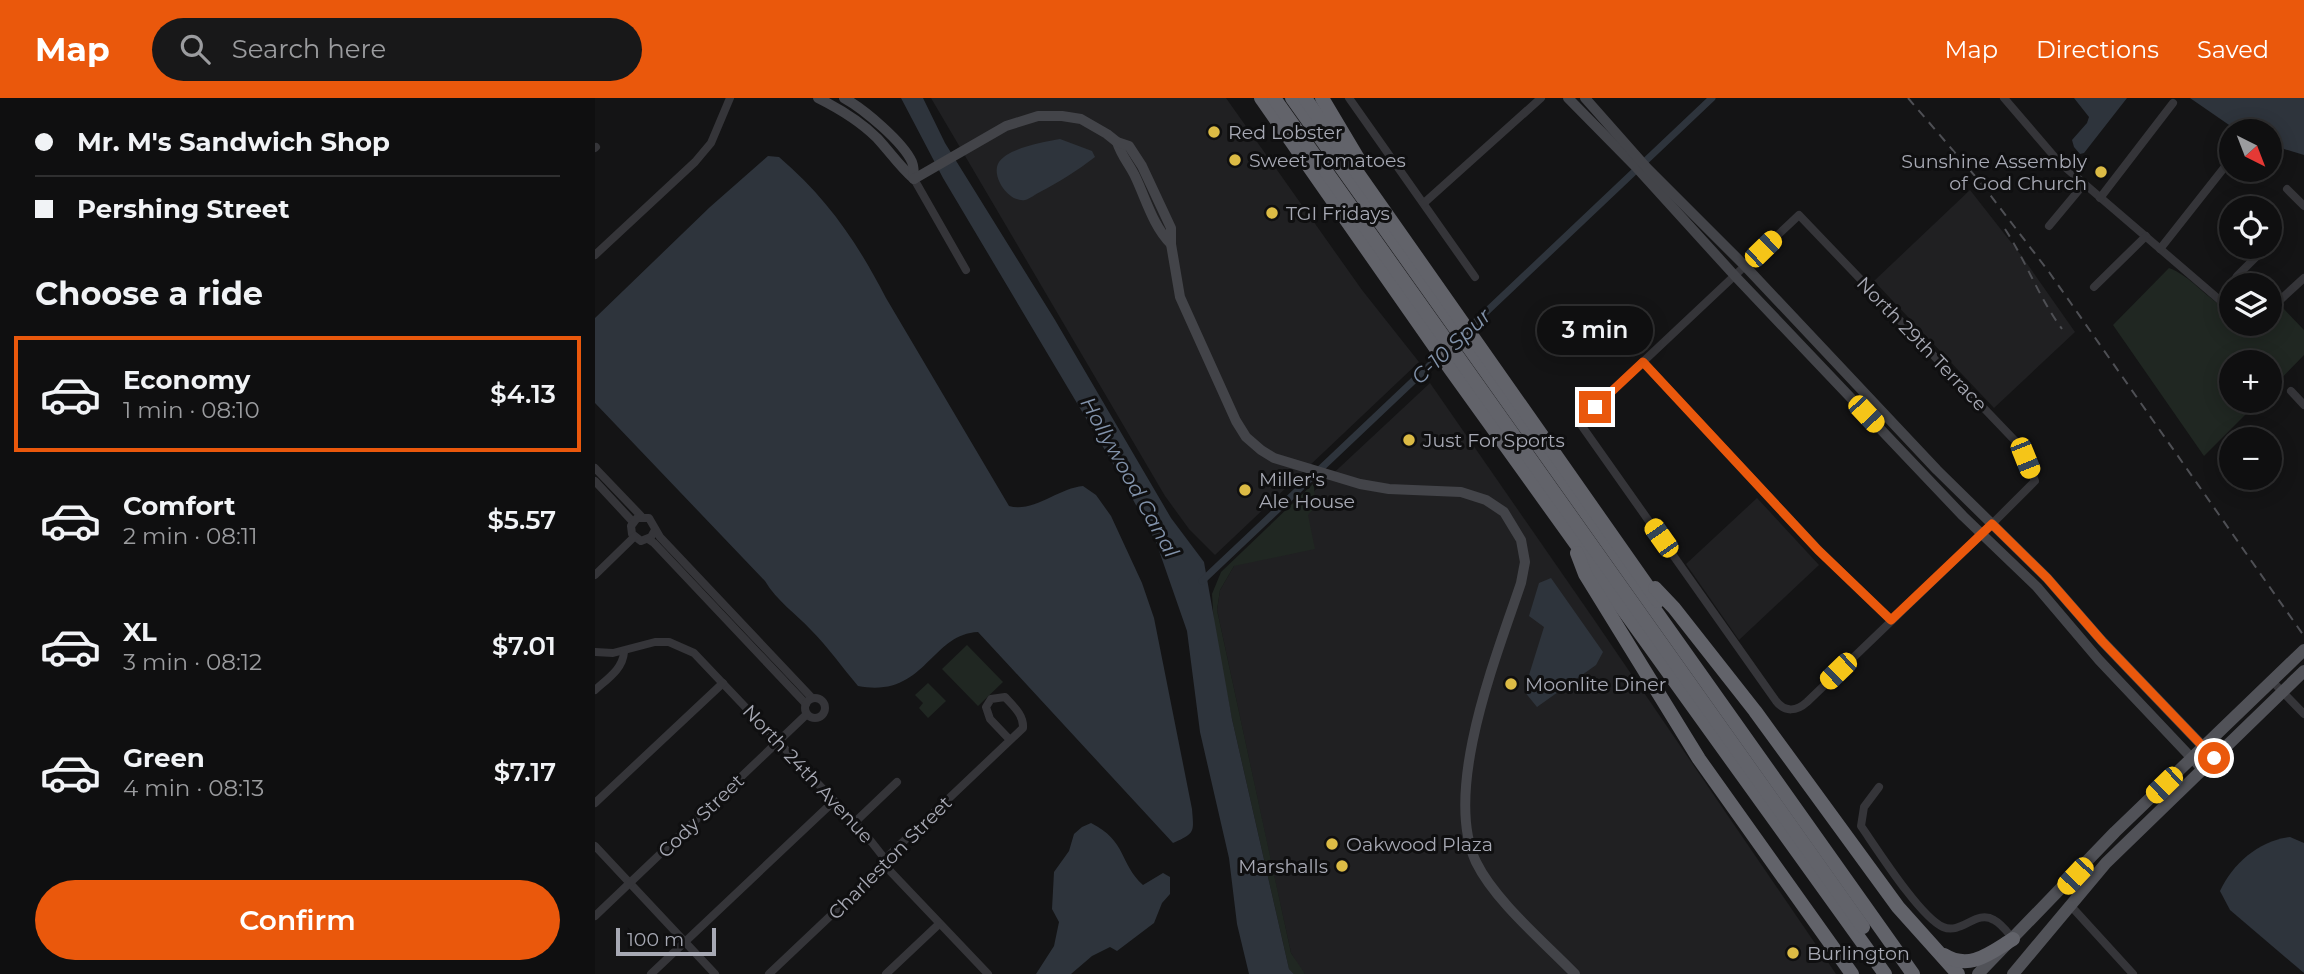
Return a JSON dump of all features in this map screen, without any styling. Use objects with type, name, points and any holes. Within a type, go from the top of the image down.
[{"type":"highway","points":[[1253,98],[1446,329]]},
{"type":"highway","points":[[1261,98],[1318,177]]},
{"type":"highway","points":[[1274,98],[1446,329],[1913,974]]},
{"type":"highway","points":[[1292,98],[1446,329],[1896,974]]},
{"type":"highway","points":[[1305,98],[1397,229]]},
{"type":"highway","points":[[1322,98],[1391,211],[1397,229],[1446,329]]},
{"type":"highway","points":[[1465,356],[1570,535],[1885,974]]},
{"type":"highway","points":[[1465,356],[1639,572],[1923,974]]},
{"type":"highway","points":[[1570,535],[1585,574],[1699,759],[1853,974]]},
{"type":"highway","points":[[1639,572],[1682,618],[1755,711],[1898,907],[1958,974]]},
{"type":"highway","points":[[1934,948],[1956,961],[1970,962],[2013,939]]},
{"type":"main road","points":[[1978,974],[2115,832],[2304,650]]},
{"type":"main road","points":[[2013,974],[2106,863],[2304,671]]},
{"type":"street","points":[[595,255],[695,162],[711,143],[730,98]]},
{"type":"street","points":[[818,98],[862,124],[890,152],[902,169],[914,178],[966,270]]},
{"type":"street","points":[[844,98],[892,136],[913,163],[914,178]]},
{"type":"street","points":[[1349,98],[1475,277]]},
{"type":"street","points":[[1424,203],[1541,98]]},
{"type":"street","points":[[1568,98],[1745,266],[1924,456],[2047,578],[2102,641],[2214,758]]},
{"type":"street","points":[[1585,98],[1735,276],[1982,536],[2038,587],[2099,660],[2202,769]]},
{"type":"street","points":[[2004,98],[2059,162],[2219,299]]},
{"type":"street","points":[[2100,198],[2173,103]]},
{"type":"street","points":[[914,178],[1006,126],[1038,117],[1062,116],[1081,120],[1117,142],[1129,146],[1142,166],[1171,228],[1180,297],[1236,421],[1247,437],[1273,458],[1309,470],[1389,489],[1461,492],[1486,500],[1504,512],[1521,540],[1525,562],[1521,583],[1476,723],[1464,811],[1465,828],[1474,855],[1501,898],[1575,974]]},
{"type":"street","points":[[2160,249],[2219,174]]},
{"type":"street","points":[[2049,226],[2084,184]]},
{"type":"street","points":[[2287,189],[2304,206]]},
{"type":"street","name":"North 29th Terrace","points":[[1745,266],[1799,215],[2022,449],[2035,481],[1992,524]]},
{"type":"street","points":[[2094,287],[2146,236]]},
{"type":"street","points":[[2240,273],[2254,259]]},
{"type":"street","points":[[1745,266],[1579,422],[1779,705],[1787,710],[1796,709],[1807,702],[1992,524]]},
{"type":"street","points":[[2282,299],[2304,278]]},
{"type":"street","points":[[1643,362],[1818,550],[1891,620]]},
{"type":"street","points":[[2291,391],[2304,405]]},
{"type":"street","points":[[595,468],[641,516],[653,521],[655,530],[809,701]]},
{"type":"street","points":[[595,481],[632,522]]},
{"type":"street","points":[[641,516],[632,522],[634,537],[641,541],[648,540],[655,530]]},
{"type":"street","points":[[595,575],[634,537]]},
{"type":"street","points":[[648,540],[664,553],[809,701]]},
{"type":"street","name":"North 24th Avenue","points":[[595,652],[624,652],[655,642],[669,642],[694,653],[854,823],[885,859],[890,871],[988,974]]},
{"type":"street","points":[[595,690],[617,669],[623,661],[624,652]]},
{"type":"street","points":[[2272,681],[2304,714]]},
{"type":"street","points":[[595,803],[723,682]]},
{"type":"street","name":"Charleston Street","points":[[769,974],[1023,728],[1024,721],[1018,710],[1005,697],[991,699],[986,707],[988,714],[1010,740]]},
{"type":"street","points":[[821,700],[824,709],[819,717],[812,718],[807,714],[809,701],[821,700]]},
{"type":"street","name":"Cody Street","points":[[595,916],[807,714]]},
{"type":"street","points":[[854,823],[897,782]]},
{"type":"street","points":[[1879,787],[1864,807],[1861,826],[1910,895],[1942,927],[1956,929],[1976,919],[1987,917],[1996,920],[2013,939]]},
{"type":"street","points":[[651,974],[833,802]]},
{"type":"street","points":[[595,846],[715,974]]},
{"type":"street","points":[[2070,905],[2133,974]]},
{"type":"street","points":[[886,974],[939,923]]},
{"type":"shaded area","points":[[931,98],[1226,98],[1362,290],[1419,362],[1215,555],[1189,529],[1165,496]]},
{"type":"shaded area","points":[[1970,190],[2021,255],[2075,332],[1994,408],[1874,281]]},
{"type":"shaded area","points":[[2169,268],[2184,276],[2219,304],[2219,336],[2282,336],[2283,308],[2304,330],[2304,355],[2282,378],[2282,350],[2219,350],[2219,413],[2247,413],[2233,427],[2219,427],[2219,441],[2204,456],[2113,325]]},
{"type":"shaded area","points":[[1430,383],[1836,974],[1305,974],[1301,970],[1291,953],[1217,610],[1220,590],[1234,566]]},
{"type":"shaded area","points":[[1314,483],[1315,507],[1308,515],[1315,549],[1234,566],[1220,590],[1217,610],[1291,953],[1305,974],[1294,974],[1289,969],[1232,719],[1214,627],[1212,594],[1221,572]]},
{"type":"shaded area","points":[[1757,498],[1819,565],[1739,640],[1686,564]]},
{"type":"shaded area","points":[[967,645],[1003,682],[978,706],[942,669]]},
{"type":"shaded area","points":[[928,683],[946,701],[928,718],[919,708],[923,703],[915,695]]},
{"type":"water","name":"Hollywood Canal","points":[[901,98],[923,98],[945,143],[1055,320],[1171,518],[1204,562],[1232,719],[1289,969],[1294,974],[1249,974],[1237,924],[1229,858],[1200,732],[1187,631],[1156,542],[1118,472],[943,178]]},
{"type":"water","points":[[2074,98],[2127,98],[2084,153],[2080,154],[2072,140],[2089,117]]},
{"type":"water","points":[[2190,98],[2304,98],[2304,155],[2282,148],[2282,119],[2220,119]]},
{"type":"water","points":[[1060,139],[1092,151],[1095,157],[1027,199],[1019,200],[1007,193],[997,174],[999,162],[1010,153],[1027,146]]},
{"type":"water","points":[[768,156],[779,157],[812,188],[840,222],[864,258],[1009,506],[1027,506],[1083,486],[1096,495],[1111,516],[1142,583],[1154,618],[1192,809],[1193,828],[1186,837],[1173,843],[978,632],[962,635],[948,643],[913,675],[898,683],[880,687],[858,686],[765,581],[595,403],[595,318],[710,207]]},
{"type":"water","points":[[1551,578],[1603,652],[1596,665],[1537,707],[1524,691],[1544,627],[1529,616],[1539,583]]},
{"type":"water","points":[[1091,823],[1111,837],[1135,877],[1143,885],[1163,873],[1170,877],[1170,894],[1162,903],[1154,923],[1117,951],[1110,947],[1092,956],[1071,974],[1036,974],[1054,946],[1059,922],[1052,909],[1054,872],[1069,851],[1074,834]]},
{"type":"water","points":[[2290,837],[2304,843],[2304,973],[2230,910],[2220,891],[2232,871],[2248,855],[2268,843]]},
{"type":"waterway","name":"C-10 Spur","points":[[1202,581],[1712,98]]},
{"type":"railway","points":[[1908,98],[1981,183],[2049,272],[2304,636]]},
{"type":"railway","points":[[2005,229],[2062,329]]},
{"type":"place","name":"Red Lobster","points":[[1214,132]]},
{"type":"place","name":"Sweet Tomatoes","points":[[1235,160]]},
{"type":"place","name":"Sunshine Assembly of God Church","points":[[2101,172]]},
{"type":"place","name":"TGI Fridays","points":[[1272,213]]},
{"type":"place","name":"Just For Sports","points":[[1409,440]]},
{"type":"place","name":"Miller's Ale House","points":[[1245,490]]},
{"type":"place","name":"Moonlite Diner","points":[[1511,684]]},
{"type":"place","name":"Oakwood Plaza","points":[[1332,844]]},
{"type":"place","name":"Marshalls","points":[[1342,866]]},
{"type":"place","name":"Burlington","points":[[1793,953]]},
{"type":"route","points":[[1595,407],[1643,362],[1818,550],[1891,620],[1992,524],[2047,578],[2102,641],[2214,758]]}]
